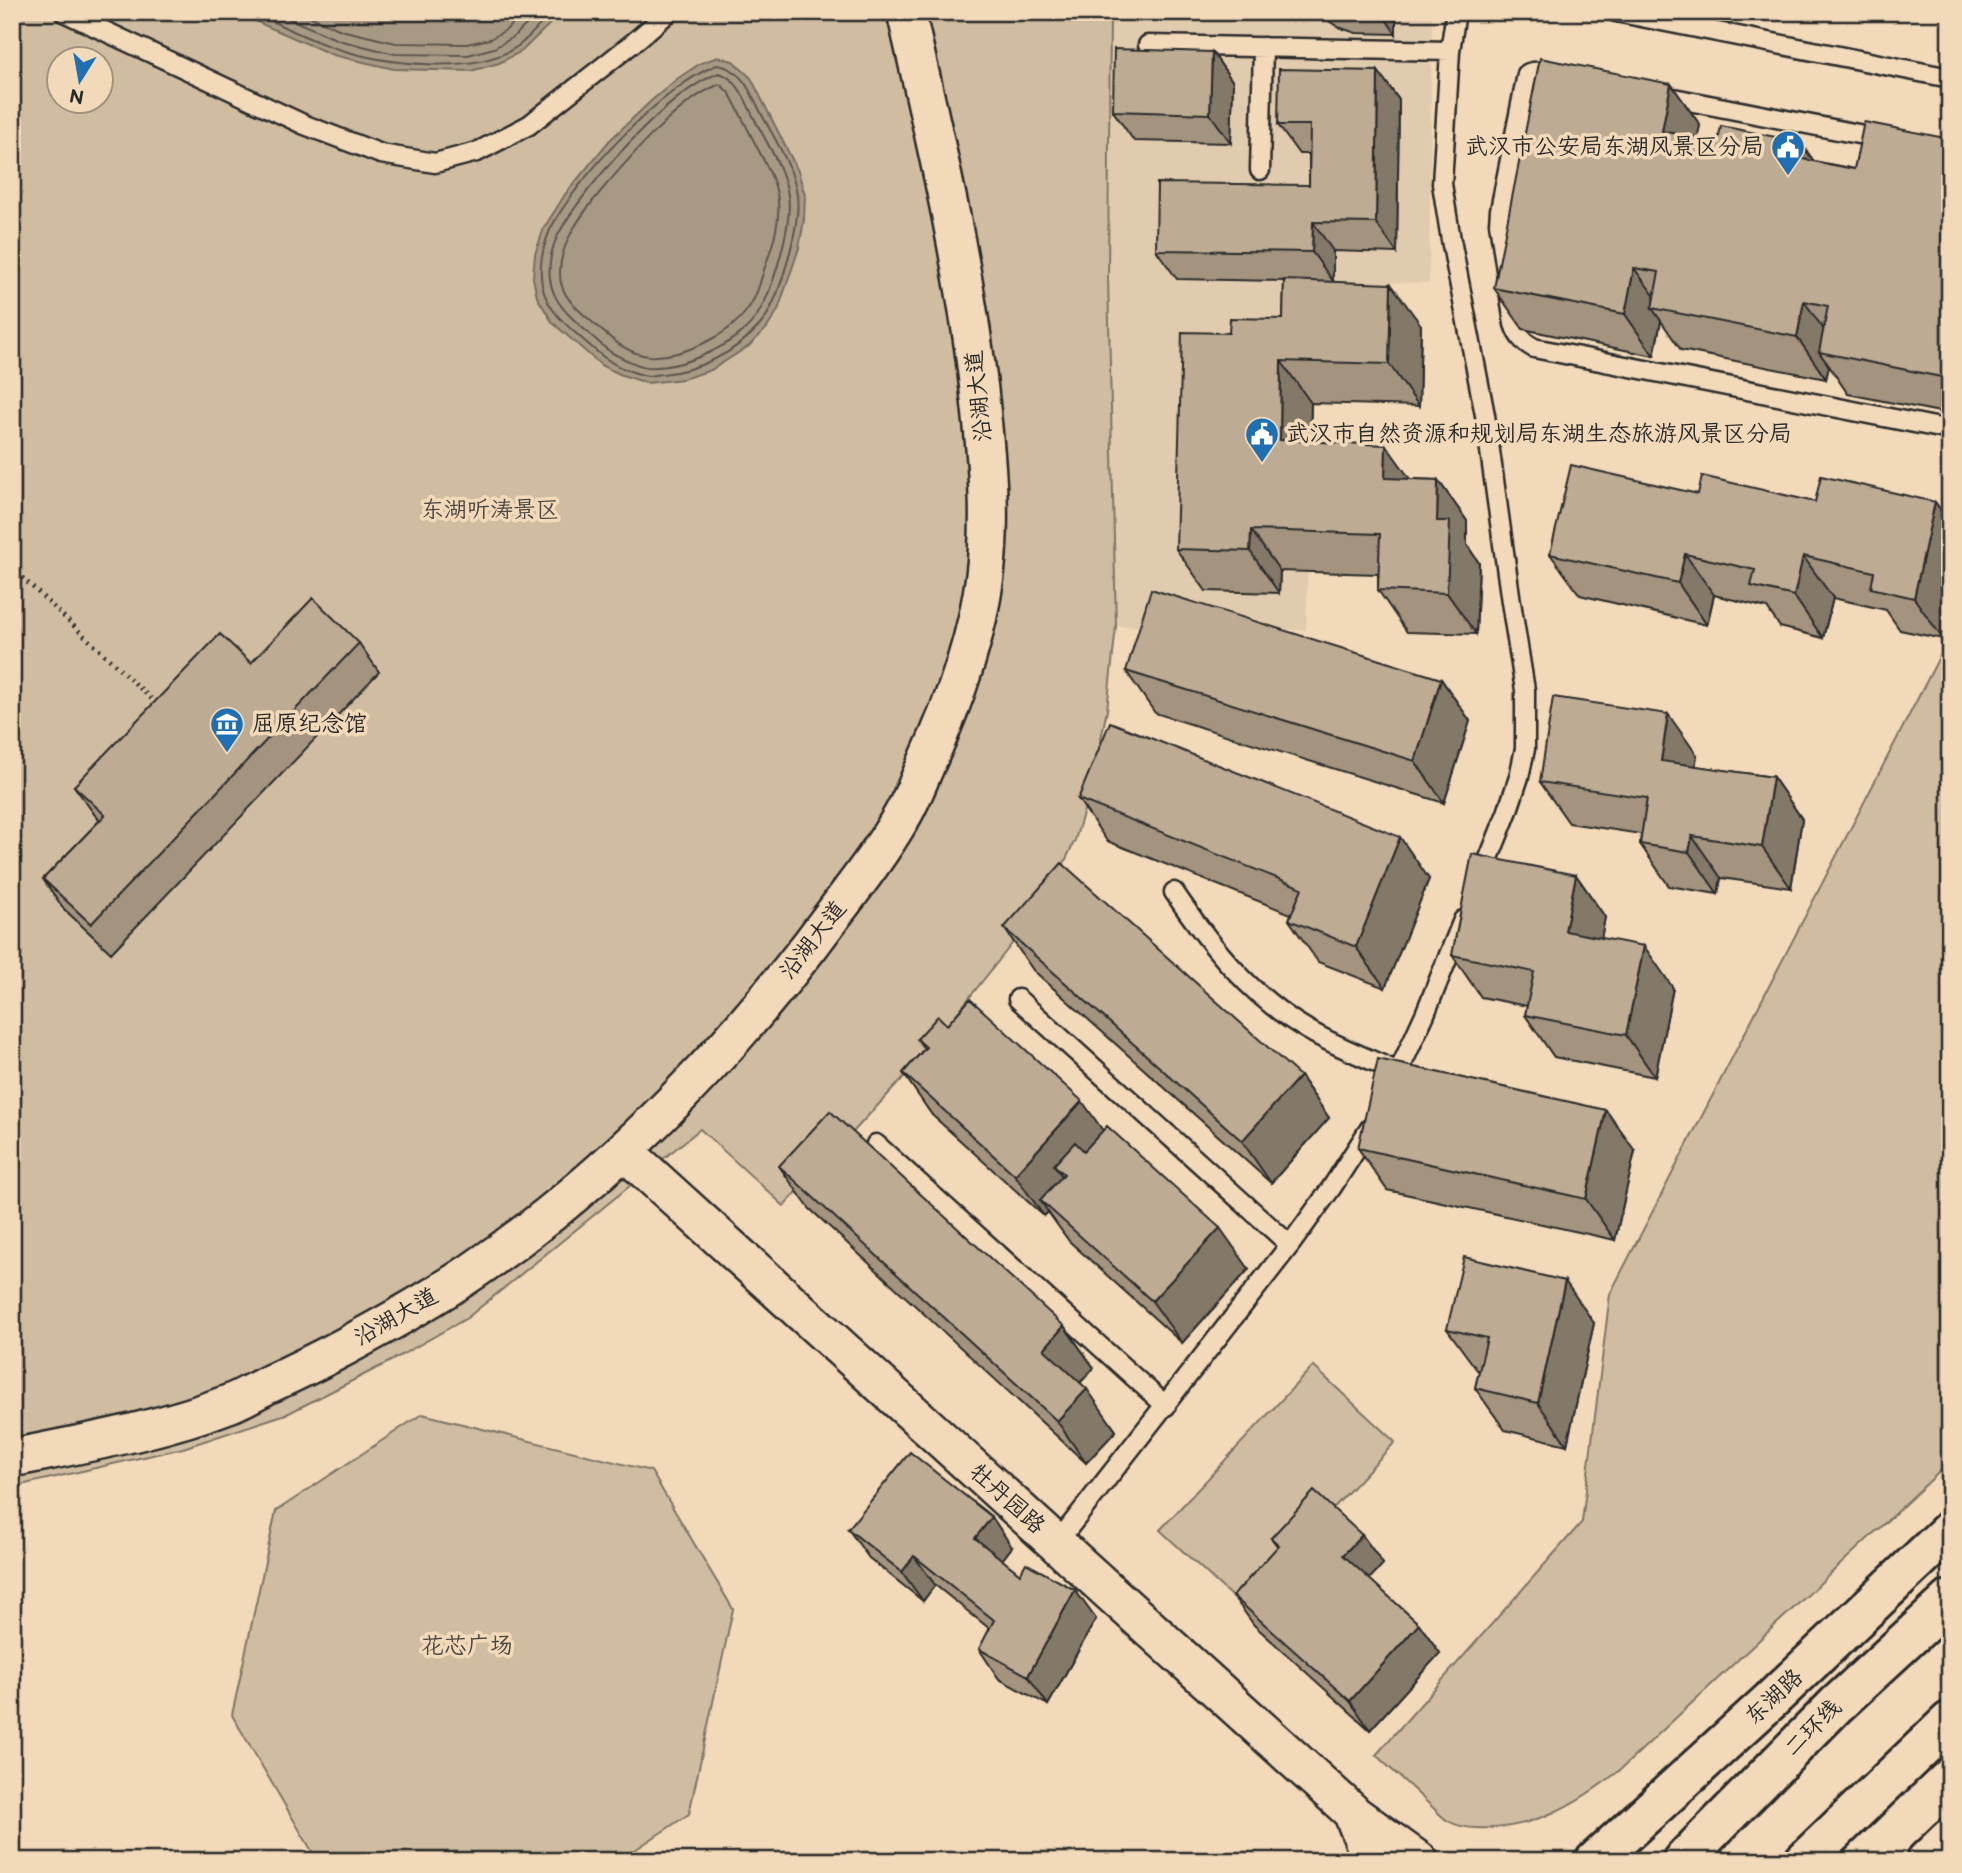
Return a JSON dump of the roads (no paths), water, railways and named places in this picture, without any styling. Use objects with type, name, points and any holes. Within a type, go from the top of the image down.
[{"type":"main road","name":"东湖路","points":[[1595,1861],[1780,1692],[1950,1530]]},
{"type":"main road","name":"二环线","points":[[1682,1861],[1836,1705],[1950,1600]]},
{"type":"main road","points":[[1804,1861],[1950,1721]]},
{"type":"main road","points":[[1926,1861],[1950,1838]]},
{"type":"street","name":"沿湖大道","points":[[12,1458],[144,1430],[232,1402],[322,1359],[411,1311],[475,1270],[545,1218],[624,1151],[717,1056],[774,990],[872,863],[905,812],[936,742],[973,636],[985,577],[989,526],[986,462],[969,311],[956,238],[906,12]]},
{"type":"street","name":"牡丹园路","points":[[624,1151],[1352,1812],[1372,1861]]},
{"type":"street","points":[[1352,1812],[1419,1861]]},
{"type":"lane","points":[[64,12],[305,125],[381,154],[435,163],[477,152],[529,124],[669,12]]},
{"type":"lane","points":[[1056,1544],[1290,1245],[1363,1140],[1399,1073],[1507,813],[1519,777],[1525,749],[1525,690],[1485,415],[1451,240],[1443,184],[1450,51],[1456,12]]},
{"type":"lane","points":[[1616,12],[1950,78]]},
{"type":"lane","points":[[1148,45],[1450,51]]},
{"type":"lane","points":[[1260,170],[1263,47]]},
{"type":"lane","points":[[1580,80],[1532,72],[1527,74],[1525,82],[1499,223],[1514,324],[1521,340],[1534,348],[1950,430]]},
{"type":"lane","points":[[1648,93],[1895,141]]},
{"type":"lane","points":[[1174,892],[1200,931],[1230,967],[1270,1003],[1308,1030],[1399,1073]]},
{"type":"lane","points":[[1018,999],[1290,1245]]},
{"type":"lane","points":[[876,1144],[1166,1406]]},
{"type":"water","points":[[234,12],[562,12],[522,51],[499,63],[471,71],[394,69],[333,55]]},
{"type":"water","points":[[718,57],[733,61],[751,78],[798,171],[805,195],[799,248],[778,310],[767,328],[749,346],[711,370],[683,379],[647,383],[602,366],[553,323],[537,297],[533,278],[535,254],[544,228],[566,193],[609,141],[677,79],[701,63]]},
{"type":"place","name":"武汉市公安局东湖风景区分局","points":[[1788,177]]},
{"type":"place","name":"武汉市自然资源和规划局东湖生态旅游风景区分局","points":[[1262,464]]},
{"type":"place","name":"屈原纪念馆","points":[[227,754]]},
{"type":"park label","name":"东湖听涛景区","points":[[490,510]]},
{"type":"park label","name":"花芯广场","points":[[467,1646]]}]
